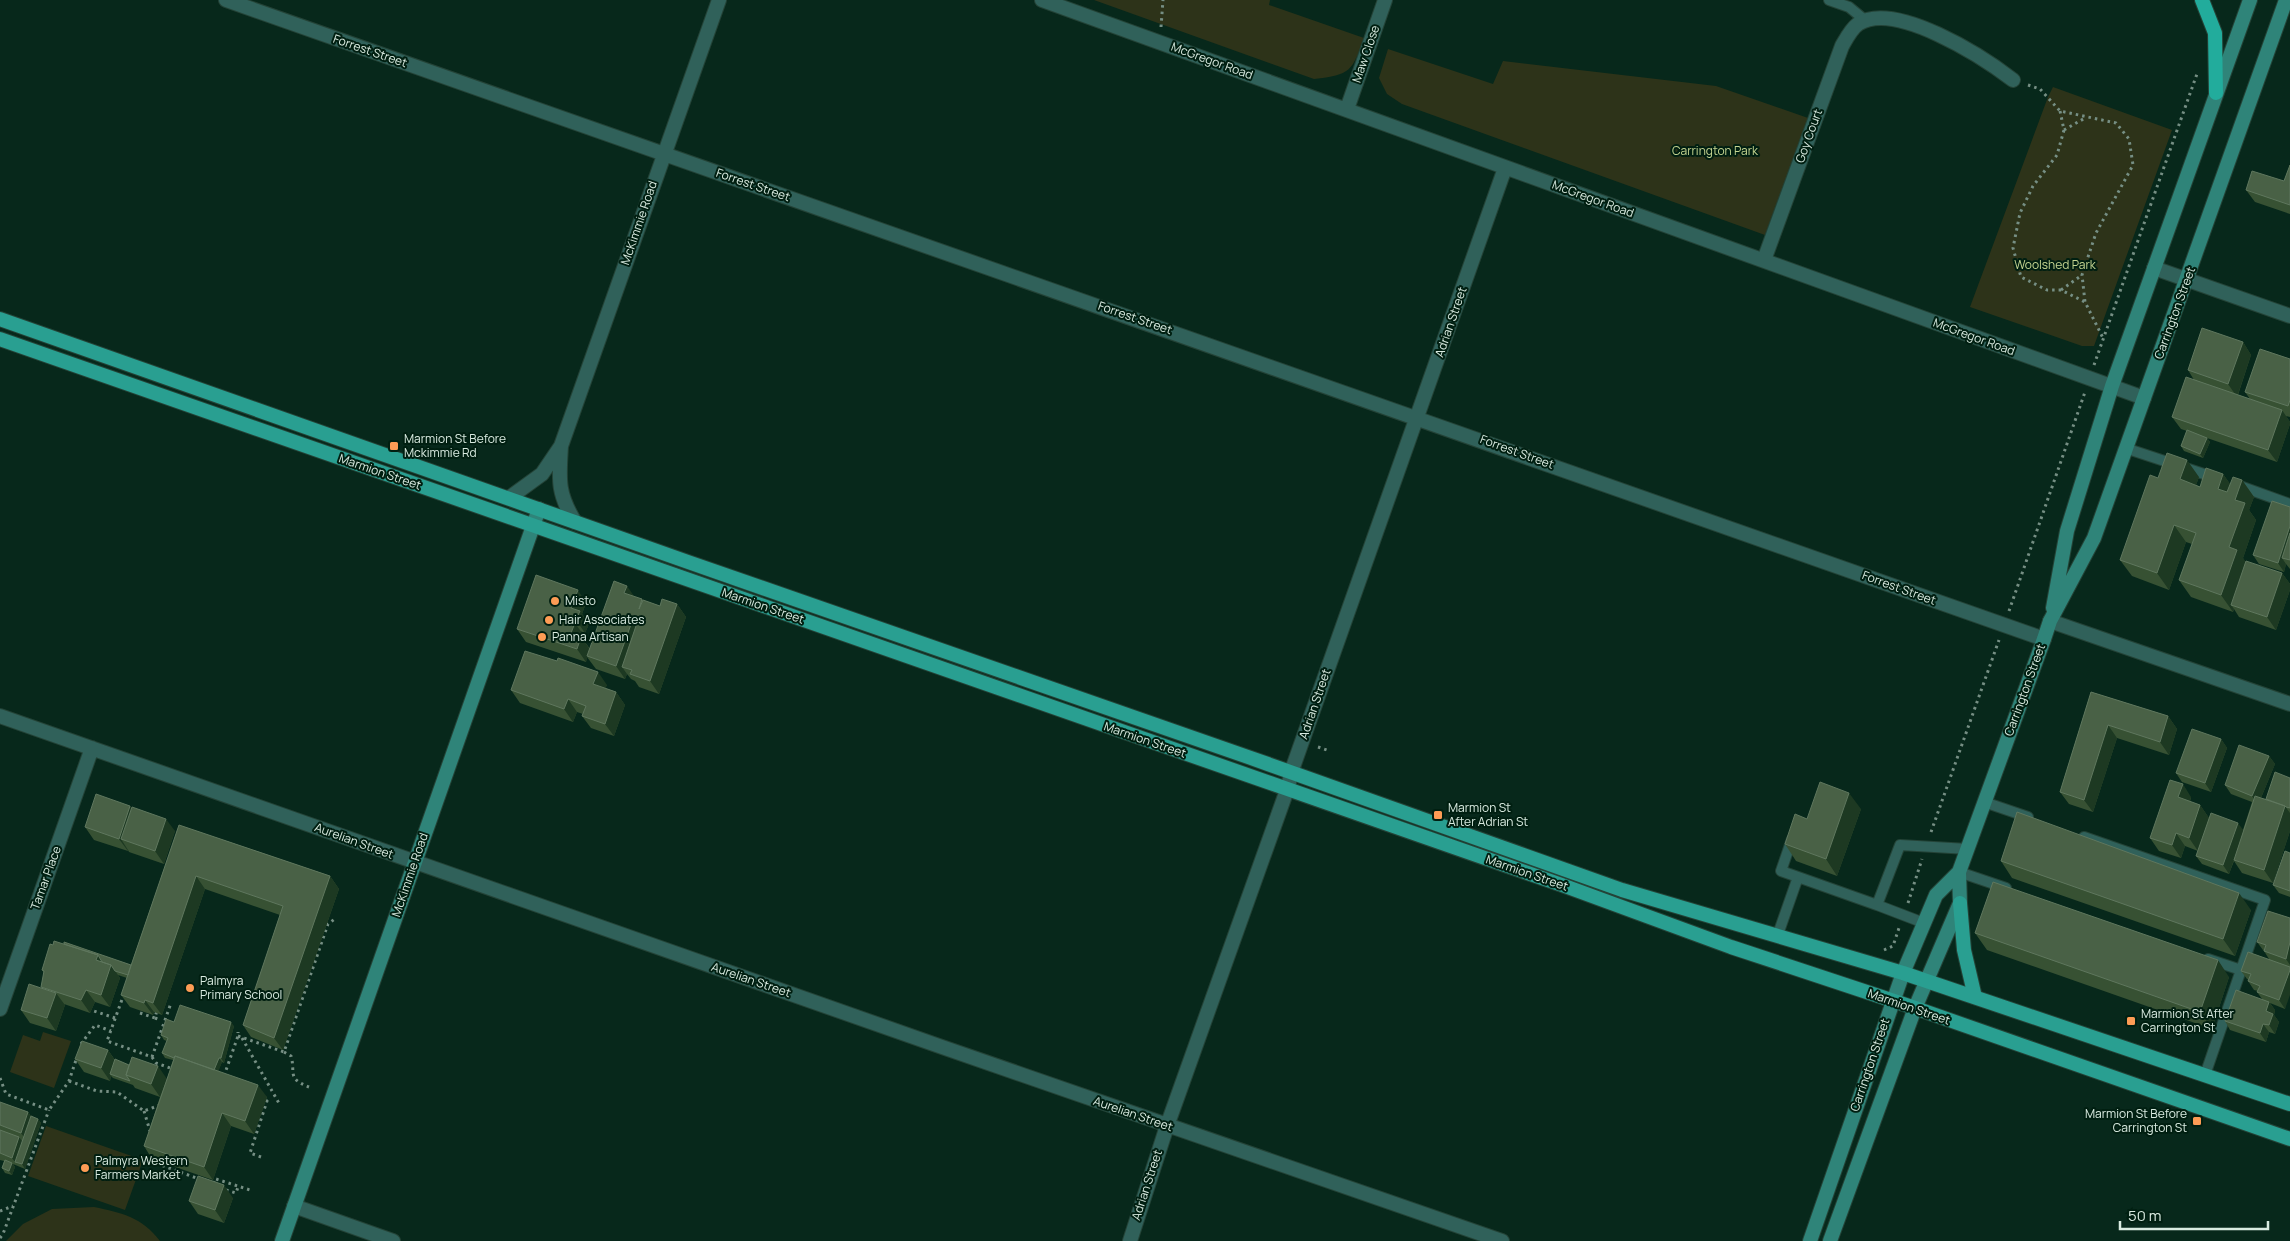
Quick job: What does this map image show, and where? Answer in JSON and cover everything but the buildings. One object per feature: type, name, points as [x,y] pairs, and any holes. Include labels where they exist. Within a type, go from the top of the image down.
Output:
[{"type":"highway","points":[[2202,0],[2215,33],[2216,93]]},
{"type":"main road","name":"Carrington Street","points":[[2050,621],[2067,531],[2112,386],[2250,0]]},
{"type":"main road","name":"Carrington Street","points":[[1830,1241],[1916,1008],[1960,902],[1960,872],[2050,621],[2094,538],[2286,0]]},
{"type":"main road","name":"Marmion Street","points":[[0,319],[1292,772],[1622,890],[1975,997],[2290,1104]]},
{"type":"main road","name":"Marmion Street","points":[[0,339],[1562,885],[1731,947],[1916,1008],[2290,1139]]},
{"type":"main road","name":"McKimmie Road","points":[[282,1241],[539,508]]},
{"type":"main road","name":"Carrington Street","points":[[1810,1241],[1892,1000],[1936,895],[1960,872]]},
{"type":"main road","points":[[1960,902],[1964,950],[1975,997]]},
{"type":"street","name":"Forrest Street","points":[[226,0],[2044,638]]},
{"type":"street","name":"McKimmie Road","points":[[576,522],[566,506],[559,486],[558,471],[561,446],[663,153],[719,0]]},
{"type":"street","name":"McGregor Road","points":[[1042,0],[1764,260],[1953,331],[2144,398]]},
{"type":"street","name":"Maw Close","points":[[1347,109],[1386,0]]},
{"type":"street","points":[[1866,21],[1885,18],[1911,23],[1965,48],[2013,80]]},
{"type":"street","name":"Goy Court","points":[[1764,260],[1842,46],[1858,25],[1866,21]]},
{"type":"street","name":"Adrian Street","points":[[1130,1241],[1167,1126],[1505,168]]},
{"type":"street","points":[[2154,268],[2290,316]]},
{"type":"street","name":"McKimmie Road","points":[[509,498],[542,474],[561,446]]},
{"type":"street","points":[[2050,621],[2290,704]]},
{"type":"street","name":"Aurelian Street","points":[[0,716],[1167,1126],[1502,1241]]},
{"type":"street","name":"Tamar Place","points":[[0,1009],[92,748]]},
{"type":"street","points":[[294,1206],[393,1241]]},
{"type":"lane","points":[[1829,0],[1849,7],[1866,21]]},
{"type":"lane","points":[[2125,448],[2290,504]]},
{"type":"lane","points":[[1984,802],[2034,819]]},
{"type":"lane","points":[[1796,830],[1781,871],[1924,923]]},
{"type":"lane","points":[[2071,832],[2265,900],[2204,1075]]},
{"type":"lane","points":[[1877,906],[1900,845],[1968,849]]},
{"type":"lane","points":[[1960,872],[2018,893]]},
{"type":"lane","points":[[1777,936],[1798,876]]},
{"type":"lane","points":[[2194,954],[2241,970]]},
{"type":"path","points":[[1159,42],[1163,16],[1163,0]]},
{"type":"path","points":[[1881,951],[1894,946],[1926,846],[2199,67]]},
{"type":"path","points":[[2013,80],[2040,88],[2060,111],[2064,130],[2057,155],[2033,186],[2020,213],[2013,248],[2021,276],[2047,290],[2061,290],[2085,302]]},
{"type":"path","points":[[2060,111],[2116,123],[2130,139],[2133,164],[2096,233],[2082,275],[2085,302],[2104,338]]},
{"type":"path","points":[[2064,130],[2086,117]]},
{"type":"path","points":[[2061,290],[2082,275]]},
{"type":"path","points":[[284,1052],[328,924],[336,918]]},
{"type":"path","points":[[125,991],[107,1042],[152,1057],[156,1063],[179,1071]]},
{"type":"path","points":[[152,1057],[171,1003]]},
{"type":"path","points":[[80,1006],[115,1018]]},
{"type":"path","points":[[155,1018],[158,1009]]},
{"type":"path","points":[[140,1013],[160,1020]]},
{"type":"path","points":[[80,1047],[82,1039],[95,1026],[111,1031]]},
{"type":"path","points":[[240,1035],[291,1056],[293,1062],[292,1075],[296,1080],[309,1087]]},
{"type":"path","points":[[224,1078],[240,1035]]},
{"type":"path","points":[[240,1035],[280,1105]]},
{"type":"path","points":[[0,1238],[14,1206],[49,1110],[69,1081],[77,1056]]},
{"type":"path","points":[[170,1078],[173,1069]]},
{"type":"path","points":[[0,1078],[6,1094],[49,1110]]},
{"type":"path","points":[[69,1081],[97,1091],[117,1092],[144,1110],[150,1131]]},
{"type":"path","points":[[160,1104],[164,1096]]},
{"type":"path","points":[[258,1098],[267,1101],[250,1153],[262,1157]]},
{"type":"path","points":[[144,1110],[160,1104],[168,1107]]},
{"type":"path","points":[[153,1152],[150,1161],[236,1193],[238,1187]]},
{"type":"path","points":[[214,1186],[216,1179],[250,1190]]},
{"type":"path","points":[[222,1192],[230,1195]]},
{"type":"path","points":[[0,1211],[14,1206]]},
{"type":"green space","points":[[1094,0],[1270,0],[1269,5],[1364,38],[1353,64],[1348,69],[1336,76],[1314,79]]},
{"type":"green space","name":"Carrington Park","points":[[1388,49],[1493,84],[1503,61],[1716,86],[1808,118],[1765,235],[1402,104],[1387,94],[1379,78]]},
{"type":"green space","name":"Woolshed Park","points":[[2053,87],[2172,130],[2094,346],[2082,346],[1970,307]]},
{"type":"green space","points":[[43,1032],[71,1041],[54,1088],[10,1072],[23,1035],[40,1041]]},
{"type":"green space","points":[[46,1126],[143,1160],[125,1210],[28,1176]]},
{"type":"green space","points":[[94,1207],[114,1211],[139,1221],[160,1241],[6,1241],[23,1224],[52,1209]]},
{"type":"place","name":"Marmion St Before Mckimmie Rd","points":[[394,446]]},
{"type":"place","name":"Misto","points":[[555,601]]},
{"type":"place","name":"Hair Associates","points":[[549,620]]},
{"type":"place","name":"Panna Artisan","points":[[542,637]]},
{"type":"place","name":"Marmion St After Adrian St","points":[[1438,815]]},
{"type":"place","name":"Palmyra Primary School","points":[[190,988]]},
{"type":"place","name":"Marmion St After Carrington St","points":[[2131,1021]]},
{"type":"place","name":"Marmion St Before Carrington St","points":[[2197,1121]]},
{"type":"place","name":"Palmyra Western Farmers Market","points":[[85,1168]]}]
